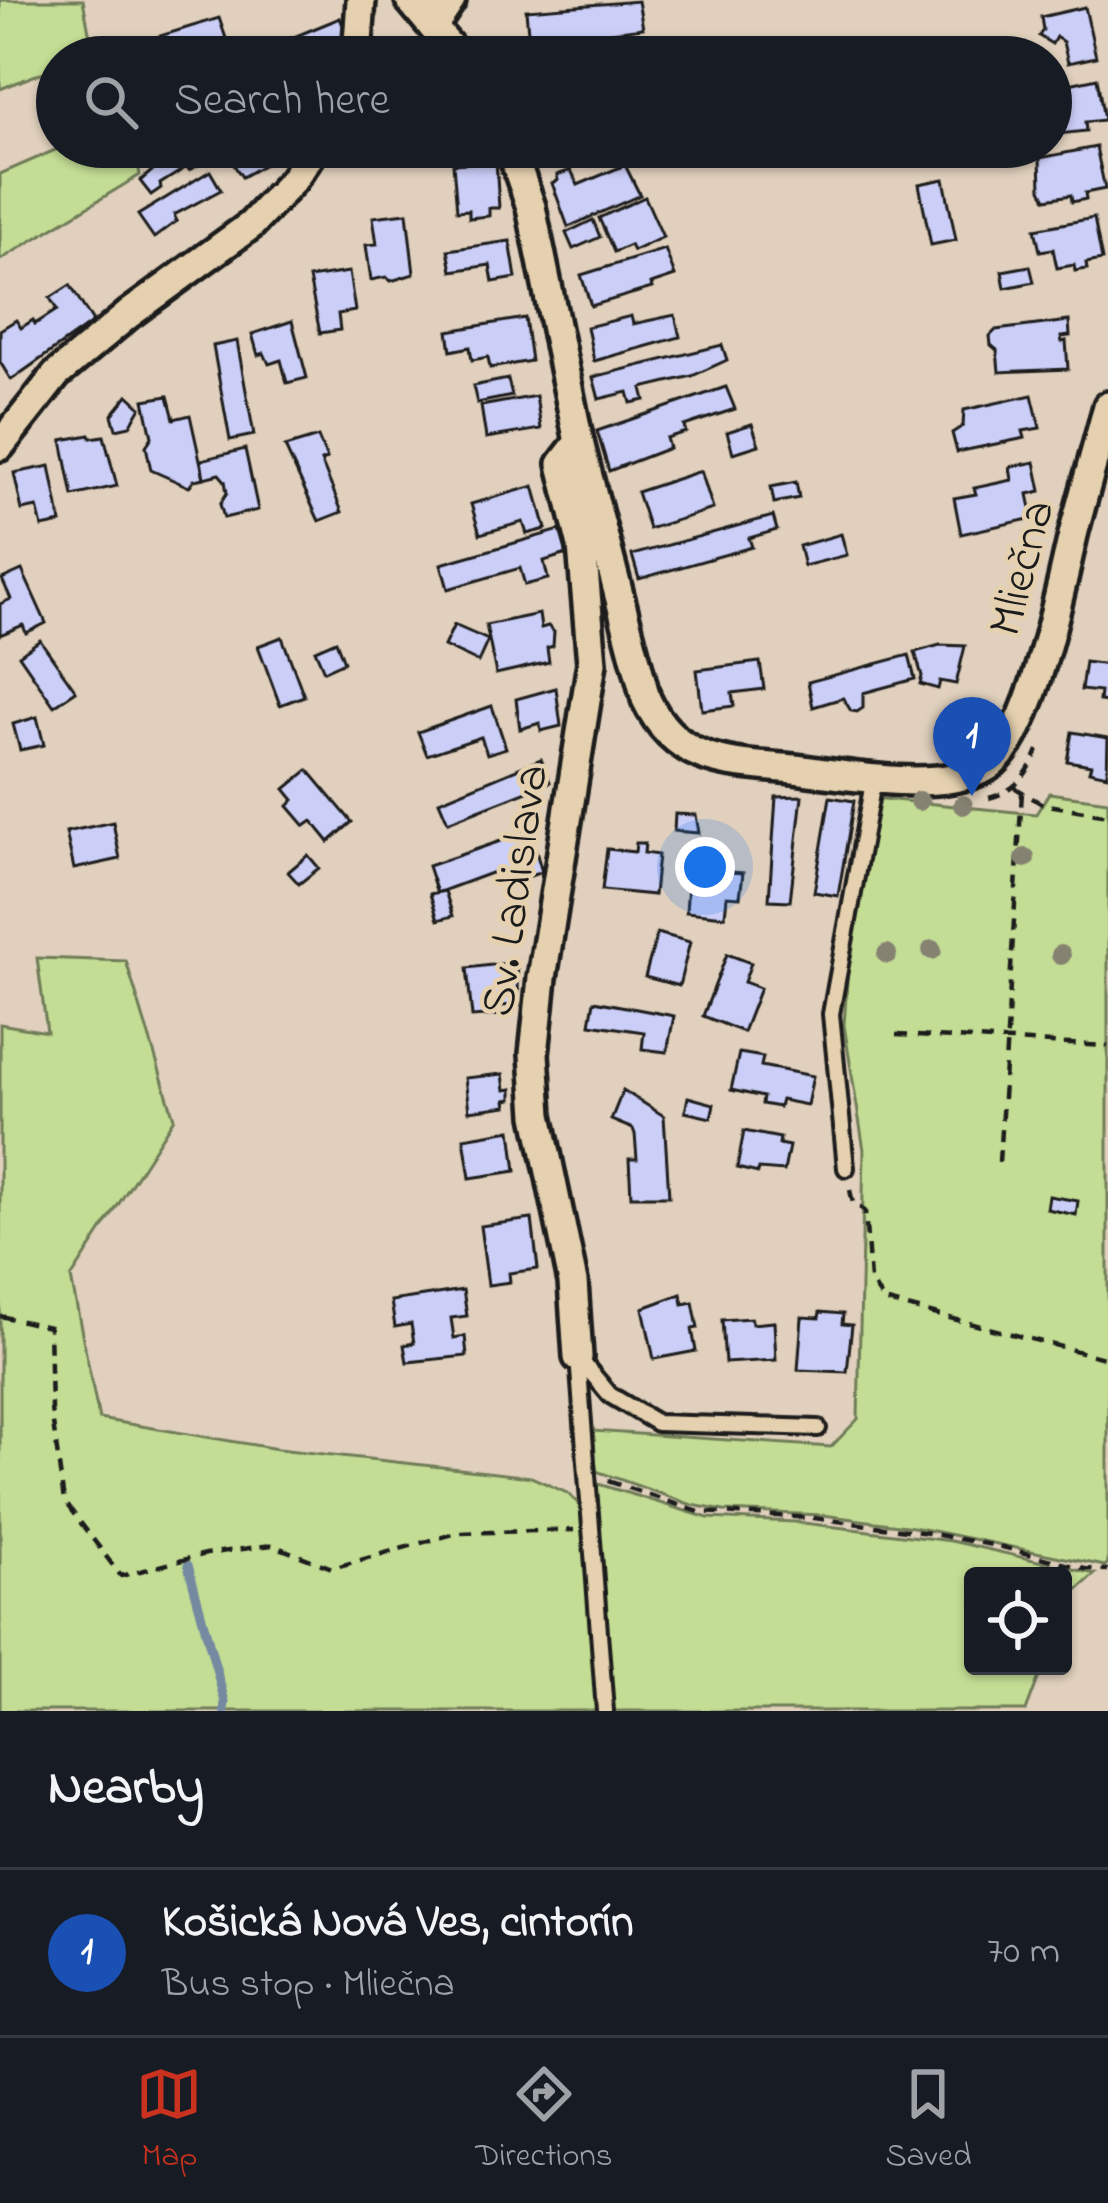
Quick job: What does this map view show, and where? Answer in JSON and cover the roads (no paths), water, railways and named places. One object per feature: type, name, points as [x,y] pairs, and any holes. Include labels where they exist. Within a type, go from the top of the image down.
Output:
[{"type":"street","points":[[358,36],[361,0]]},
{"type":"street","points":[[410,0],[441,36]]},
{"type":"street","points":[[434,27],[451,0]]},
{"type":"street","points":[[0,446],[56,375],[129,314],[251,225],[301,168]]},
{"type":"street","name":"Sv. Ladislava","points":[[517,168],[531,207],[579,442],[646,699],[668,734],[696,754],[874,777]]},
{"type":"street","name":"Mliečna","points":[[874,777],[962,776],[992,765],[1009,746],[1041,662],[1108,406]]},
{"type":"street","name":"Sv. Ladislava","points":[[578,1357],[573,1282],[538,1114],[534,1054],[592,663],[582,546],[562,464],[579,442]]},
{"type":"lane","points":[[846,1168],[831,1014],[874,777]]},
{"type":"lane","points":[[578,1357],[610,1396],[657,1423],[818,1428]]},
{"type":"lane","points":[[578,1357],[605,1711]]},
{"type":"waterway","points":[[188,1565],[224,1711]]},
{"type":"place","name":"Košická Nová Ves, cintorín","points":[[972,796]]}]
